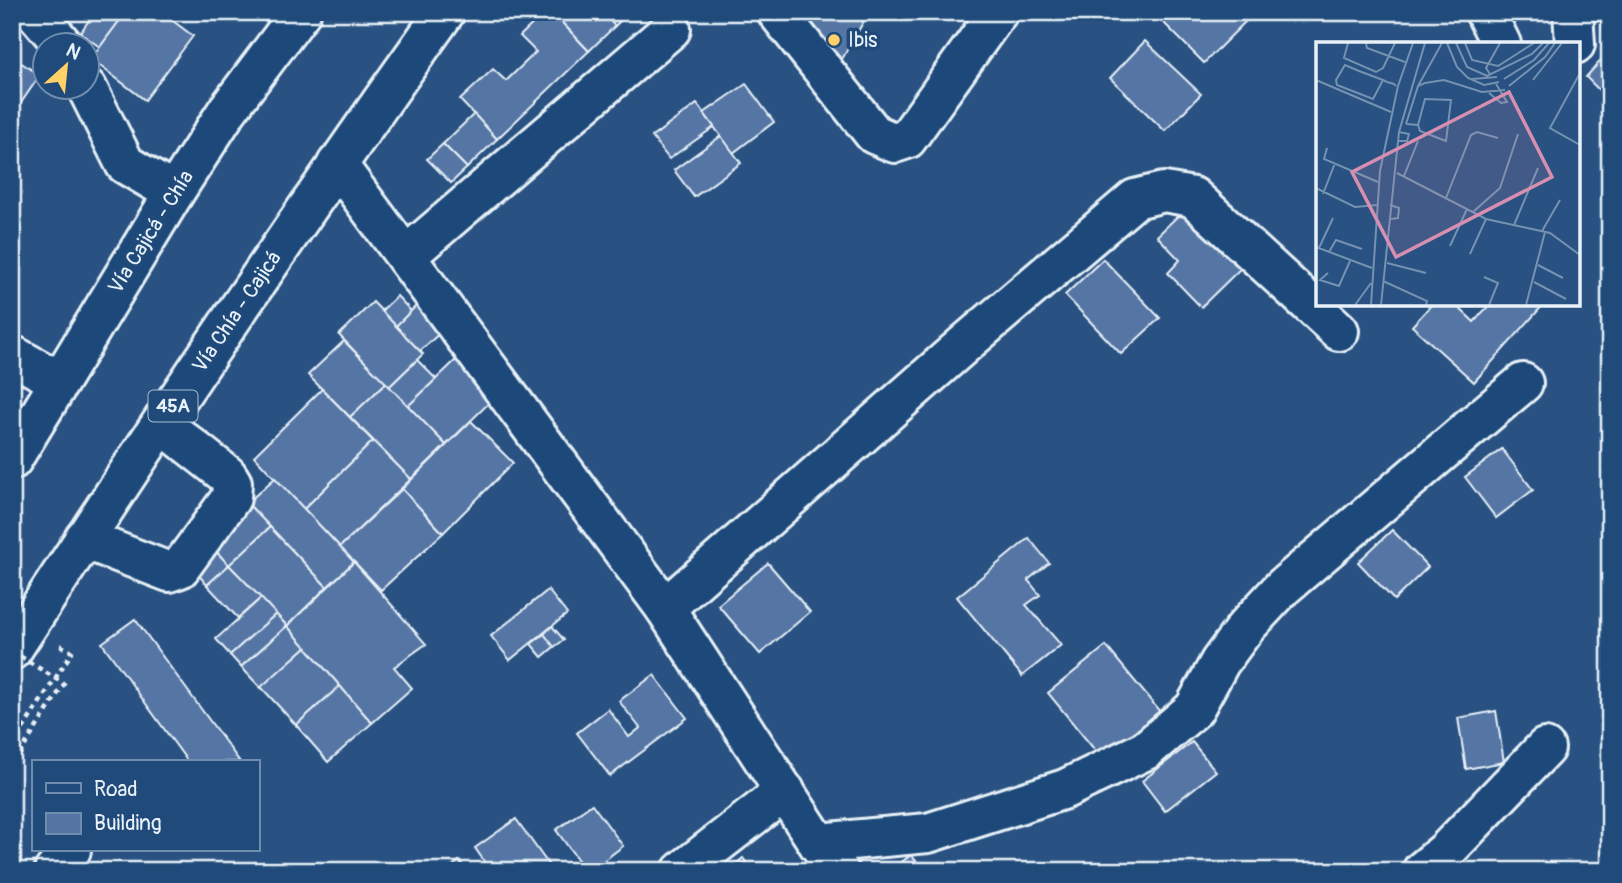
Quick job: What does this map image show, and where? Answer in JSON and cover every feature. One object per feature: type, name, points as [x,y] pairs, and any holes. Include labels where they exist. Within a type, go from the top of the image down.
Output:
[{"type":"main road","points":[[35,12],[52,32]]},
{"type":"main road","name":"Vía Cajicá - Chía","points":[[12,460],[174,193],[227,111],[301,12]]},
{"type":"main road","name":"Vía Chía - Cajicá","points":[[12,650],[337,164],[445,12]]},
{"type":"main road","points":[[777,12],[874,134],[895,143],[907,139],[998,12]]},
{"type":"main road","points":[[1485,12],[1500,42]]},
{"type":"main road","points":[[1573,12],[1576,42]]},
{"type":"main road","points":[[406,256],[671,29]]},
{"type":"main road","points":[[94,102],[125,164],[174,193]]},
{"type":"main road","points":[[337,164],[665,608],[829,857],[929,833],[1065,789],[1146,750],[1194,709],[1220,662],[1245,628],[1283,587],[1523,383]]},
{"type":"main road","points":[[665,608],[956,351],[1135,200],[1164,192],[1192,197],[1339,331]]},
{"type":"main road","points":[[12,355],[59,381]]},
{"type":"main road","points":[[84,539],[169,572],[180,568],[231,498],[232,483],[227,475],[162,424]]},
{"type":"main road","points":[[1422,871],[1446,851],[1545,748]]},
{"type":"main road","points":[[682,871],[785,791]]},
{"type":"main road","points":[[54,871],[69,852]]},
{"type":"path","points":[[12,650],[64,684],[12,766]]},
{"type":"path","points":[[12,747],[47,692]]},
{"type":"building","points":[[95,12],[126,12],[102,44],[102,32],[81,32]]},
{"type":"building","points":[[126,12],[161,12],[193,36],[145,100],[102,67],[102,44]]},
{"type":"building","points":[[545,12],[552,12],[589,51],[497,139],[460,100],[493,69],[506,81],[536,52],[520,36]]},
{"type":"building","points":[[558,12],[602,12],[615,26],[589,51],[555,15]]},
{"type":"building","points":[[602,12],[629,12],[615,26]]},
{"type":"building","name":"Ibis","points":[[791,12],[869,12],[837,68]]},
{"type":"building","points":[[1171,12],[1255,12],[1204,63],[1162,21]]},
{"type":"building","points":[[1601,12],[1610,12],[1610,101],[1586,77],[1606,55]]},
{"type":"building","points":[[1145,41],[1201,94],[1165,131],[1110,78]]},
{"type":"building","points":[[12,57],[32,70],[32,87],[12,116]]},
{"type":"building","points":[[746,84],[774,122],[733,153],[704,113]]},
{"type":"building","points":[[697,104],[714,127],[669,159],[652,137]]},
{"type":"building","points":[[474,114],[497,139],[467,168],[443,144]]},
{"type":"building","points":[[721,136],[741,163],[694,197],[674,170]]},
{"type":"building","points":[[443,144],[467,168],[451,183],[427,159]]},
{"type":"building","points":[[1188,206],[1245,264],[1201,307],[1168,273],[1180,260],[1157,236]]},
{"type":"building","points":[[1103,259],[1160,318],[1121,354],[1065,295]]},
{"type":"building","points":[[397,296],[411,311],[396,326],[381,311]]},
{"type":"building","points":[[373,302],[423,354],[389,387],[339,335]]},
{"type":"building","points":[[417,305],[442,331],[420,351],[396,326]]},
{"type":"building","points":[[1430,306],[1457,306],[1474,322],[1488,306],[1542,306],[1474,382],[1412,326]]},
{"type":"building","points":[[344,341],[386,383],[350,417],[308,375]]},
{"type":"building","points":[[458,358],[496,396],[446,445],[408,406]]},
{"type":"building","points":[[417,360],[436,379],[408,406],[389,387]]},
{"type":"building","points":[[386,383],[446,445],[411,479],[350,417]]},
{"type":"building","points":[[322,389],[373,441],[304,509],[254,456]]},
{"type":"building","points":[[471,421],[513,463],[443,533],[402,489]]},
{"type":"building","points":[[373,441],[411,479],[340,547],[304,509]]},
{"type":"building","points":[[1502,449],[1533,490],[1496,518],[1465,477]]},
{"type":"building","points":[[275,478],[354,562],[327,587],[247,503]]},
{"type":"building","points":[[402,489],[443,533],[381,590],[340,547]]},
{"type":"building","points":[[247,503],[270,527],[229,565],[207,542]]},
{"type":"building","points":[[270,527],[327,587],[287,626],[229,565]]},
{"type":"building","points":[[1392,530],[1428,567],[1394,600],[1358,562]]},
{"type":"building","points":[[1029,538],[1049,563],[1028,580],[1040,595],[1026,605],[1061,645],[1022,676],[957,597]]},
{"type":"building","points":[[207,542],[229,565],[207,585],[187,561]]},
{"type":"building","points":[[354,562],[426,644],[394,667],[412,688],[372,723],[287,626]]},
{"type":"building","points":[[768,563],[810,612],[760,654],[718,605]]},
{"type":"building","points":[[229,565],[261,598],[238,618],[207,585]]},
{"type":"building","points":[[548,590],[567,614],[510,660],[491,636]]},
{"type":"building","points":[[261,598],[276,614],[230,655],[216,639]]},
{"type":"building","points":[[276,614],[287,626],[241,667],[230,655]]},
{"type":"building","points":[[135,619],[239,760],[187,760],[102,643]]},
{"type":"building","points":[[287,626],[306,647],[261,688],[241,667]]},
{"type":"building","points":[[552,626],[564,640],[554,647],[544,634]]},
{"type":"building","points":[[544,634],[554,647],[542,657],[531,644]]},
{"type":"building","points":[[1106,646],[1161,713],[1103,760],[1048,693]]},
{"type":"building","points":[[306,647],[340,686],[296,725],[261,687]]},
{"type":"building","points":[[654,675],[687,718],[610,776],[577,733],[608,709],[629,737],[640,728],[619,701]]},
{"type":"building","points":[[340,686],[372,723],[328,762],[296,725]]},
{"type":"building","points":[[1496,711],[1504,762],[1466,769],[1458,718]]},
{"type":"building","points":[[1192,742],[1216,771],[1165,811],[1142,781]]},
{"type":"building","points":[[592,804],[623,846],[590,871],[586,871],[556,830]]},
{"type":"building","points":[[516,819],[553,871],[491,871],[475,848]]},
{"type":"building","points":[[911,855],[924,871],[890,871]]},
{"type":"building","points":[[743,858],[753,871],[728,871]]},
{"type":"building","points":[[459,861],[468,871],[447,871]]},
{"type":"place","name":"Ibis","points":[[834,40]]}]
